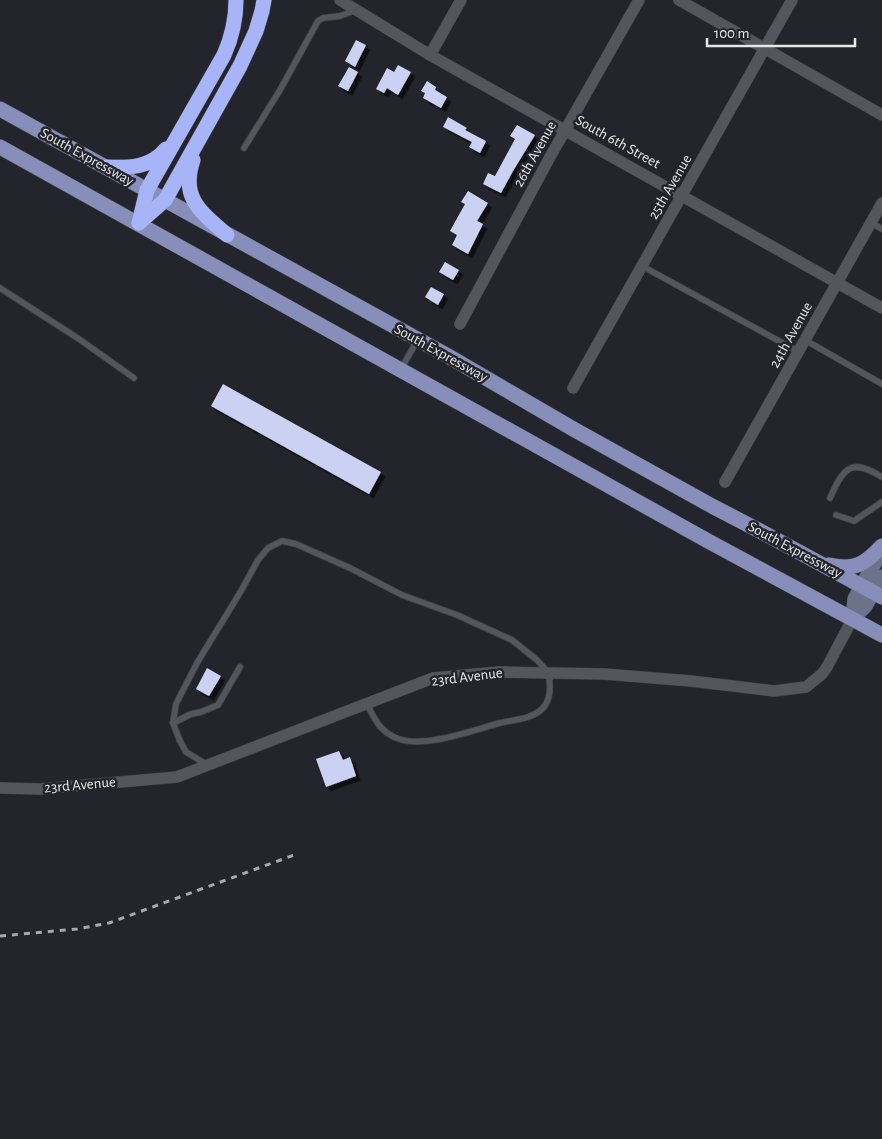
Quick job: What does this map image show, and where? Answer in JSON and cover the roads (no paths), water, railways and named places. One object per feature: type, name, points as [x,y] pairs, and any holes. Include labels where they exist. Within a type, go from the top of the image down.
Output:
[{"type":"highway","points":[[139,223],[147,190],[224,55],[232,36],[236,15],[236,0]]},
{"type":"highway","points":[[139,223],[165,200],[240,66],[256,31],[264,0]]},
{"type":"highway","points":[[106,168],[134,168],[150,162],[163,153],[187,122]]},
{"type":"highway","points":[[207,124],[188,176],[189,188],[192,198],[201,212],[228,235]]},
{"type":"main road","name":"South Expressway","points":[[0,109],[418,340],[712,506],[872,592]]},
{"type":"main road","points":[[0,146],[708,541],[882,635]]},
{"type":"main road","points":[[815,561],[836,566],[858,566],[882,548]]},
{"type":"main road","name":"23rd Avenue","points":[[872,592],[882,548]]},
{"type":"main road","name":"23rd Avenue","points":[[853,618],[865,606],[882,577]]},
{"type":"street","name":"South 6th Street","points":[[340,0],[430,55],[882,308]]},
{"type":"street","points":[[430,55],[461,0]]},
{"type":"street","name":"26th Avenue","points":[[460,324],[639,0]]},
{"type":"street","points":[[679,0],[882,115]]},
{"type":"street","name":"25th Avenue","points":[[573,388],[792,0]]},
{"type":"street","name":"24th Avenue","points":[[725,482],[882,203]]},
{"type":"street","name":"23rd Avenue","points":[[0,788],[41,789],[177,777],[433,678],[499,672],[549,673],[614,675],[692,681],[774,691],[806,687],[822,674],[853,618]]},
{"type":"lane","points":[[244,148],[280,90],[318,21],[356,10]]},
{"type":"lane","points":[[870,223],[882,229]]},
{"type":"lane","points":[[642,266],[799,352]]},
{"type":"lane","points":[[0,288],[79,339],[134,378]]},
{"type":"lane","points":[[401,369],[418,340]]},
{"type":"lane","points":[[805,340],[882,384]]},
{"type":"lane","points":[[830,498],[843,474],[850,467],[866,468],[882,477]]},
{"type":"lane","points":[[836,515],[854,521],[882,502]]},
{"type":"lane","points":[[207,765],[186,752],[180,741],[173,723],[176,704],[186,683],[258,560],[268,548],[282,542],[296,544],[350,568],[402,595],[457,615],[512,640],[537,660],[549,673],[550,694],[542,710],[526,717],[453,736],[405,741],[396,738],[377,725],[367,704]]},
{"type":"lane","points":[[173,723],[191,714],[218,705],[240,667]]},
{"type":"railway","points":[[0,936],[77,929],[109,923],[294,855]]}]
